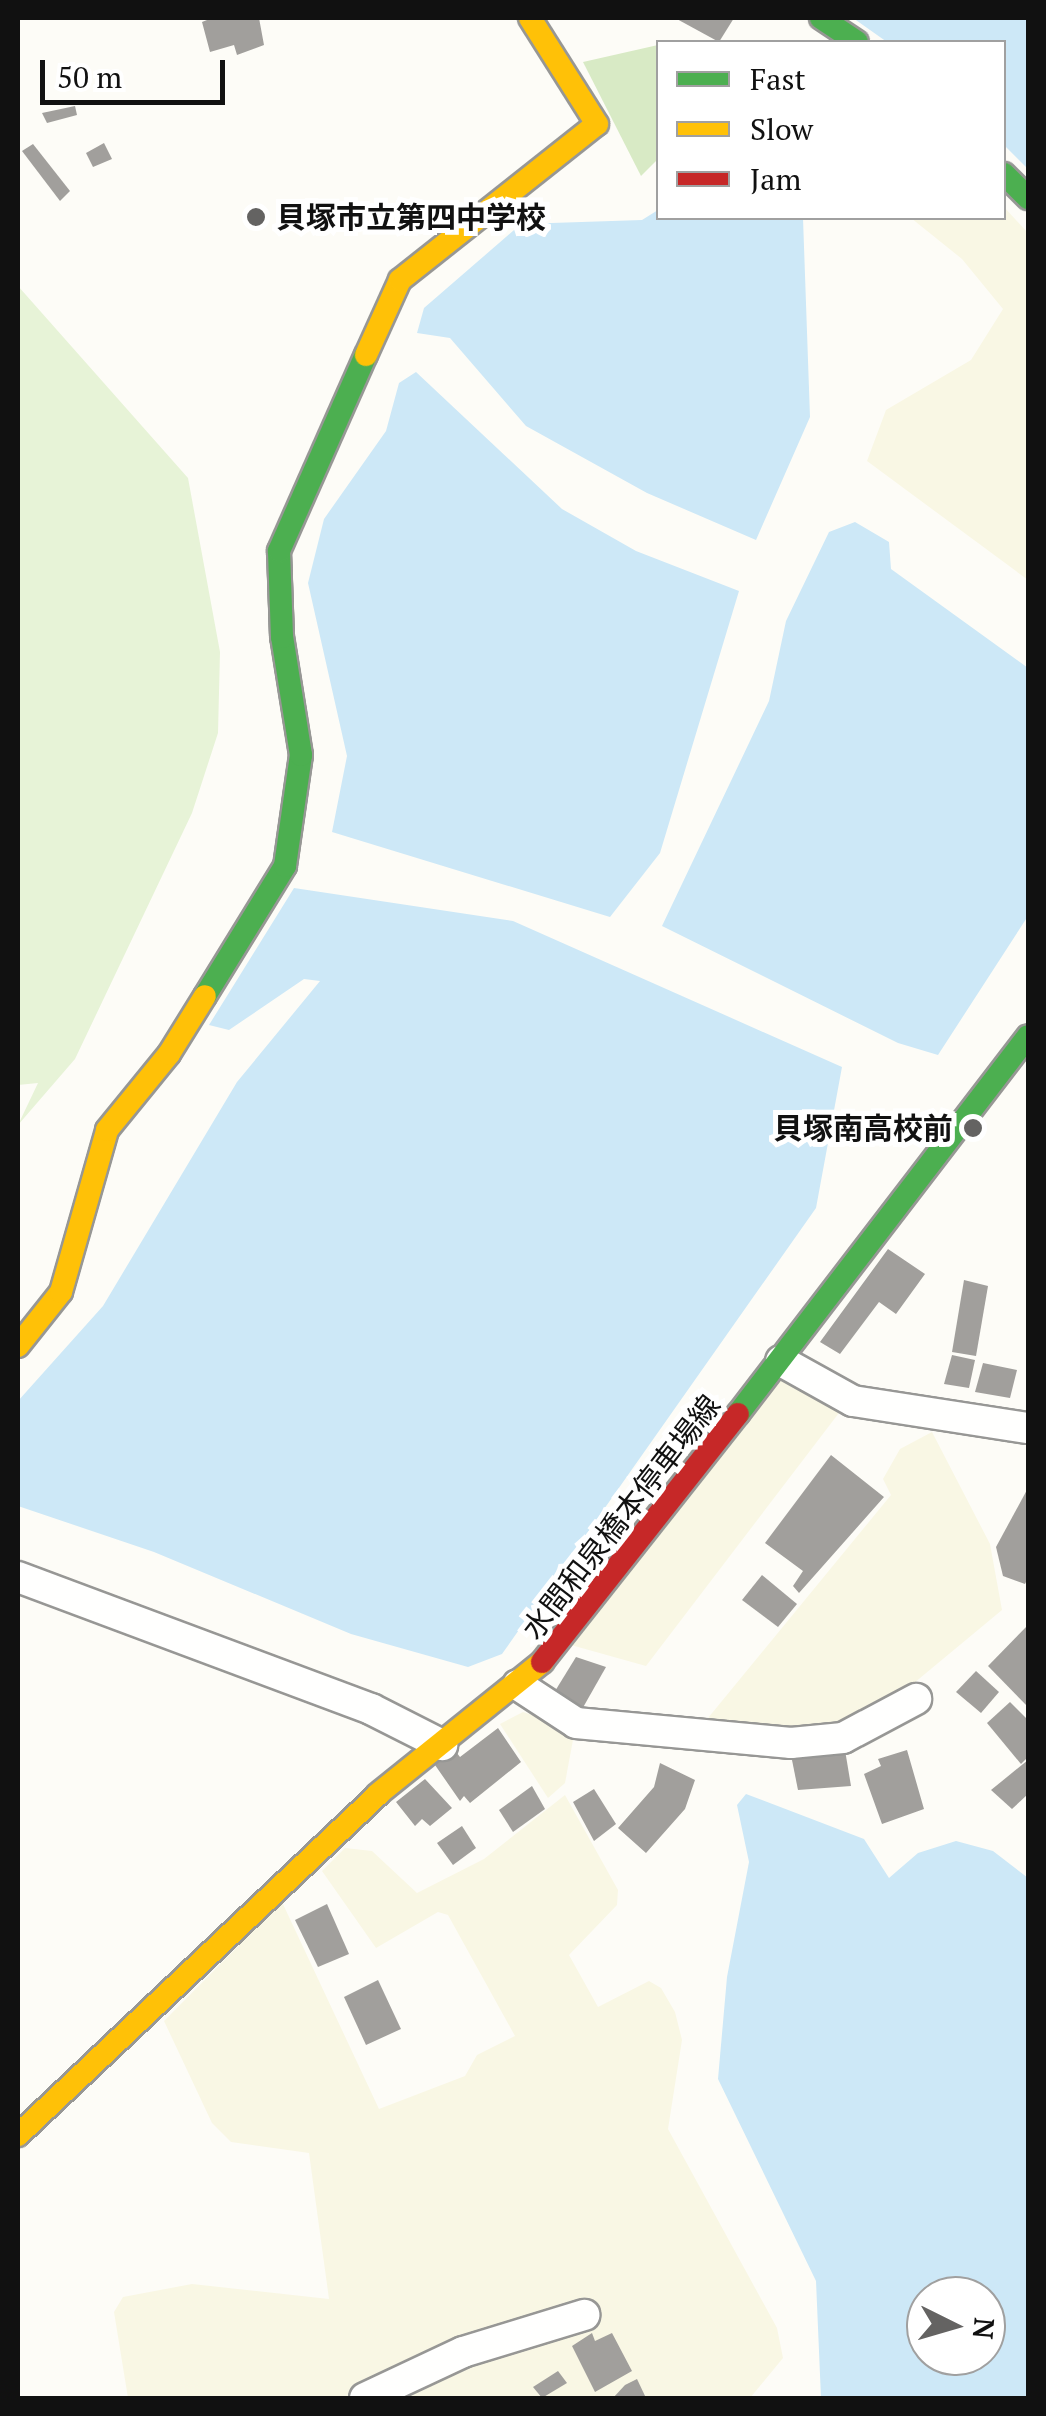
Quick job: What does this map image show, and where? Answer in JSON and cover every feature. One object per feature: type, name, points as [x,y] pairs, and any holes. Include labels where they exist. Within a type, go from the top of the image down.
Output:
[{"type":"street","points":[[18,1346],[61,1292],[107,1130],[169,1054],[285,866],[301,755],[282,637],[279,552],[400,280],[597,124],[530,18]]},
{"type":"street","points":[[822,18],[854,40]]},
{"type":"street","name":"水間和泉橋本停車場線","points":[[18,2134],[363,1807],[518,1685],[580,1623],[1028,1036]]},
{"type":"street","points":[[781,1361],[854,1401],[1028,1428]]},
{"type":"street","points":[[18,1577],[371,1709],[442,1745]]},
{"type":"street","points":[[518,1685],[576,1723],[791,1743],[842,1738],[916,1698]]},
{"type":"street","points":[[365,2398],[464,2352],[584,2315]]},
{"type":"shaded area","points":[[1006,209],[1028,233],[1028,580],[867,461],[886,410],[971,360],[1003,309],[962,259],[913,220],[1006,220]]},
{"type":"shaded area","points":[[784,1375],[845,1405],[646,1666],[571,1645]]},
{"type":"shaded area","points":[[932,1432],[990,1544],[1002,1610],[902,1693],[840,1728],[713,1728],[708,1718],[891,1495],[883,1479],[900,1449]]},
{"type":"shaded area","points":[[523,1712],[575,1729],[565,1783],[548,1798],[500,1724]]},
{"type":"shaded area","points":[[565,1795],[618,1890],[617,1905],[569,1955],[598,2007],[649,1981],[661,1988],[675,2012],[682,2040],[668,2129],[777,2328],[783,2358],[750,2398],[128,2398],[114,2312],[123,2297],[192,2284],[329,2299],[309,2153],[231,2142],[212,2123],[164,2021],[282,1902],[379,2109],[465,2076],[477,2055],[515,2036],[448,1915],[438,1912],[376,1948],[322,1871],[345,1848],[372,1851],[417,1893],[484,1859]]},
{"type":"green space","points":[[656,45],[656,161],[641,176],[583,62]]},
{"type":"green space","points":[[18,286],[188,478],[220,652],[218,733],[192,813],[75,1059],[18,1125],[38,1083],[18,1085]]},
{"type":"water","points":[[853,18],[1028,18],[1028,169],[1006,147],[1006,40],[884,40]]},
{"type":"water","points":[[656,211],[656,220],[803,220],[810,417],[756,540],[647,493],[526,426],[450,338],[417,333],[424,308],[521,224],[642,220]]},
{"type":"water","points":[[416,372],[562,509],[636,551],[739,591],[660,853],[610,917],[332,832],[347,756],[308,583],[324,519],[386,431],[399,383]]},
{"type":"water","points":[[855,522],[889,542],[891,569],[1028,668],[1028,916],[938,1055],[898,1043],[662,926],[769,701],[786,621],[829,532]]},
{"type":"water","points":[[294,888],[513,921],[842,1067],[816,1208],[502,1654],[468,1667],[351,1634],[154,1552],[18,1506],[18,1401],[103,1306],[237,1082],[320,981],[304,979],[229,1030],[209,1025]]},
{"type":"water","points":[[746,1794],[864,1839],[889,1878],[918,1853],[956,1841],[993,1851],[1028,1878],[1028,2398],[821,2398],[816,2281],[718,2079],[727,1977],[749,1862],[737,1805]]},
{"type":"building","points":[[212,18],[259,18],[264,45],[237,55],[234,45],[210,52],[202,22]]},
{"type":"building","points":[[675,18],[734,18],[720,40]]},
{"type":"building","points":[[75,106],[77,115],[47,123],[42,113]]},
{"type":"building","points":[[104,143],[112,159],[93,167],[86,153]]},
{"type":"building","points":[[33,144],[70,191],[60,201],[22,151]]},
{"type":"building","points":[[888,1249],[925,1274],[896,1314],[879,1302],[840,1354],[820,1342]]},
{"type":"building","points":[[964,1280],[988,1286],[976,1356],[952,1352]]},
{"type":"building","points":[[952,1355],[975,1360],[969,1388],[944,1384]]},
{"type":"building","points":[[983,1363],[1017,1370],[1010,1398],[975,1392]]},
{"type":"building","points":[[831,1455],[884,1497],[799,1593],[793,1586],[803,1571],[765,1543]]},
{"type":"building","points":[[1028,1488],[1025,1584],[1003,1576],[996,1547]]},
{"type":"building","points":[[762,1575],[797,1604],[778,1627],[742,1600]]},
{"type":"building","points":[[1028,1625],[1028,1707],[988,1666]]},
{"type":"building","points":[[576,1657],[606,1667],[581,1711],[552,1696]]},
{"type":"building","points":[[976,1671],[999,1692],[981,1713],[956,1692]]},
{"type":"building","points":[[1010,1702],[1028,1720],[1028,1757],[1021,1764],[987,1723]]},
{"type":"building","points":[[498,1728],[521,1762],[470,1803],[464,1796],[460,1801],[435,1765],[453,1748],[460,1757]]},
{"type":"building","points":[[845,1750],[851,1786],[798,1790],[791,1755]]},
{"type":"building","points":[[907,1750],[924,1809],[882,1824],[864,1774],[881,1766],[878,1759]]},
{"type":"building","points":[[1028,1760],[1028,1794],[1012,1809],[991,1790]]},
{"type":"building","points":[[660,1763],[695,1780],[685,1809],[646,1853],[618,1828],[654,1787]]},
{"type":"building","points":[[425,1779],[452,1808],[430,1826],[422,1819],[415,1826],[396,1802]]},
{"type":"building","points":[[532,1786],[545,1809],[513,1832],[499,1810]]},
{"type":"building","points":[[594,1789],[616,1824],[594,1841],[573,1802]]},
{"type":"building","points":[[462,1826],[476,1848],[453,1865],[437,1843]]},
{"type":"building","points":[[327,1904],[349,1954],[318,1967],[295,1920]]},
{"type":"building","points":[[378,1980],[401,2029],[366,2045],[344,1997]]},
{"type":"building","points":[[592,2333],[595,2341],[612,2333],[632,2371],[595,2392],[572,2346]]},
{"type":"building","points":[[558,2371],[567,2383],[542,2398],[533,2387]]},
{"type":"building","points":[[637,2379],[646,2398],[613,2398],[625,2385]]},
{"type":"traffic: fast","points":[[821,18],[854,40]]},
{"type":"traffic: fast","points":[[1006,176],[1028,198]]},
{"type":"traffic: fast","points":[[205,996],[285,866],[301,755],[282,637],[279,551],[366,355]]},
{"type":"traffic: fast","points":[[738,1414],[1028,1036]]},
{"type":"traffic: slow","points":[[366,355],[400,280],[597,124],[530,18]]},
{"type":"traffic: slow","points":[[18,1346],[61,1292],[107,1130],[169,1054],[205,996]]},
{"type":"traffic: slow","points":[[18,2135],[378,1794],[542,1662]]},
{"type":"traffic: jam","points":[[542,1662],[738,1414]]},
{"type":"place","name":"貝塚市立第四中学校","points":[[256,217]]},
{"type":"place","name":"貝塚南高校前","points":[[973,1128]]}]
